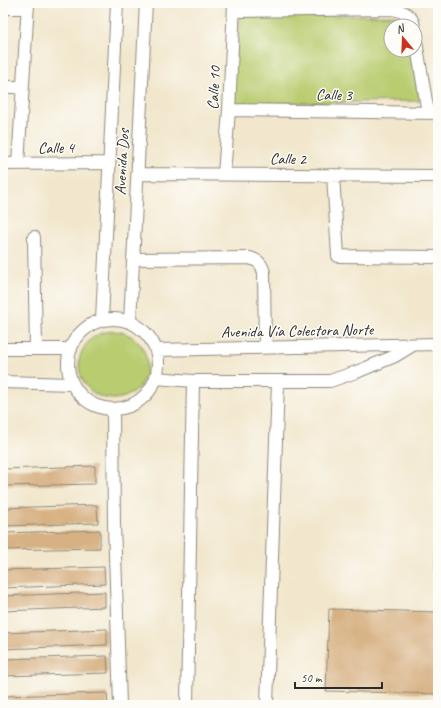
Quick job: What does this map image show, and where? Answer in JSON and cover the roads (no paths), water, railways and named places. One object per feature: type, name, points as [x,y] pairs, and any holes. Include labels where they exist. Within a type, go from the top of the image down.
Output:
[{"type":"street","name":"Avenida Dos","points":[[102,320],[117,3]]},
{"type":"street","name":"Avenida Dos","points":[[130,322],[146,3]]},
{"type":"street","points":[[3,8],[28,5],[18,164]]},
{"type":"street","points":[[234,7],[392,9],[404,11],[410,18]]},
{"type":"street","name":"Calle 10","points":[[224,174],[234,7]]},
{"type":"street","points":[[420,58],[433,113]]},
{"type":"street","points":[[3,87],[22,87]]},
{"type":"street","name":"Calle 3","points":[[229,110],[433,113]]},
{"type":"street","name":"Calle 4","points":[[3,164],[109,163]]},
{"type":"street","name":"Calle 2","points":[[138,174],[438,176]]},
{"type":"street","points":[[333,176],[338,256],[438,257]]},
{"type":"street","points":[[34,237],[36,349]]},
{"type":"street","points":[[134,259],[250,258],[258,261],[262,266],[264,273],[265,348]]},
{"type":"street","points":[[116,319],[130,322],[149,336],[156,350],[158,364],[156,378],[143,398],[128,406],[112,409],[96,406],[77,391],[72,384],[68,366],[68,357],[74,341],[86,328],[102,320],[116,319]]},
{"type":"street","points":[[156,378],[194,381],[330,381],[396,356],[414,344]]},
{"type":"street","name":"Avenida Vía Colectora Norte","points":[[156,350],[438,344]]},
{"type":"street","points":[[3,349],[71,349]]},
{"type":"street","points":[[187,704],[194,381]]},
{"type":"street","points":[[3,382],[72,384]]},
{"type":"street","points":[[267,705],[278,382]]},
{"type":"street","points":[[112,409],[120,705]]}]
